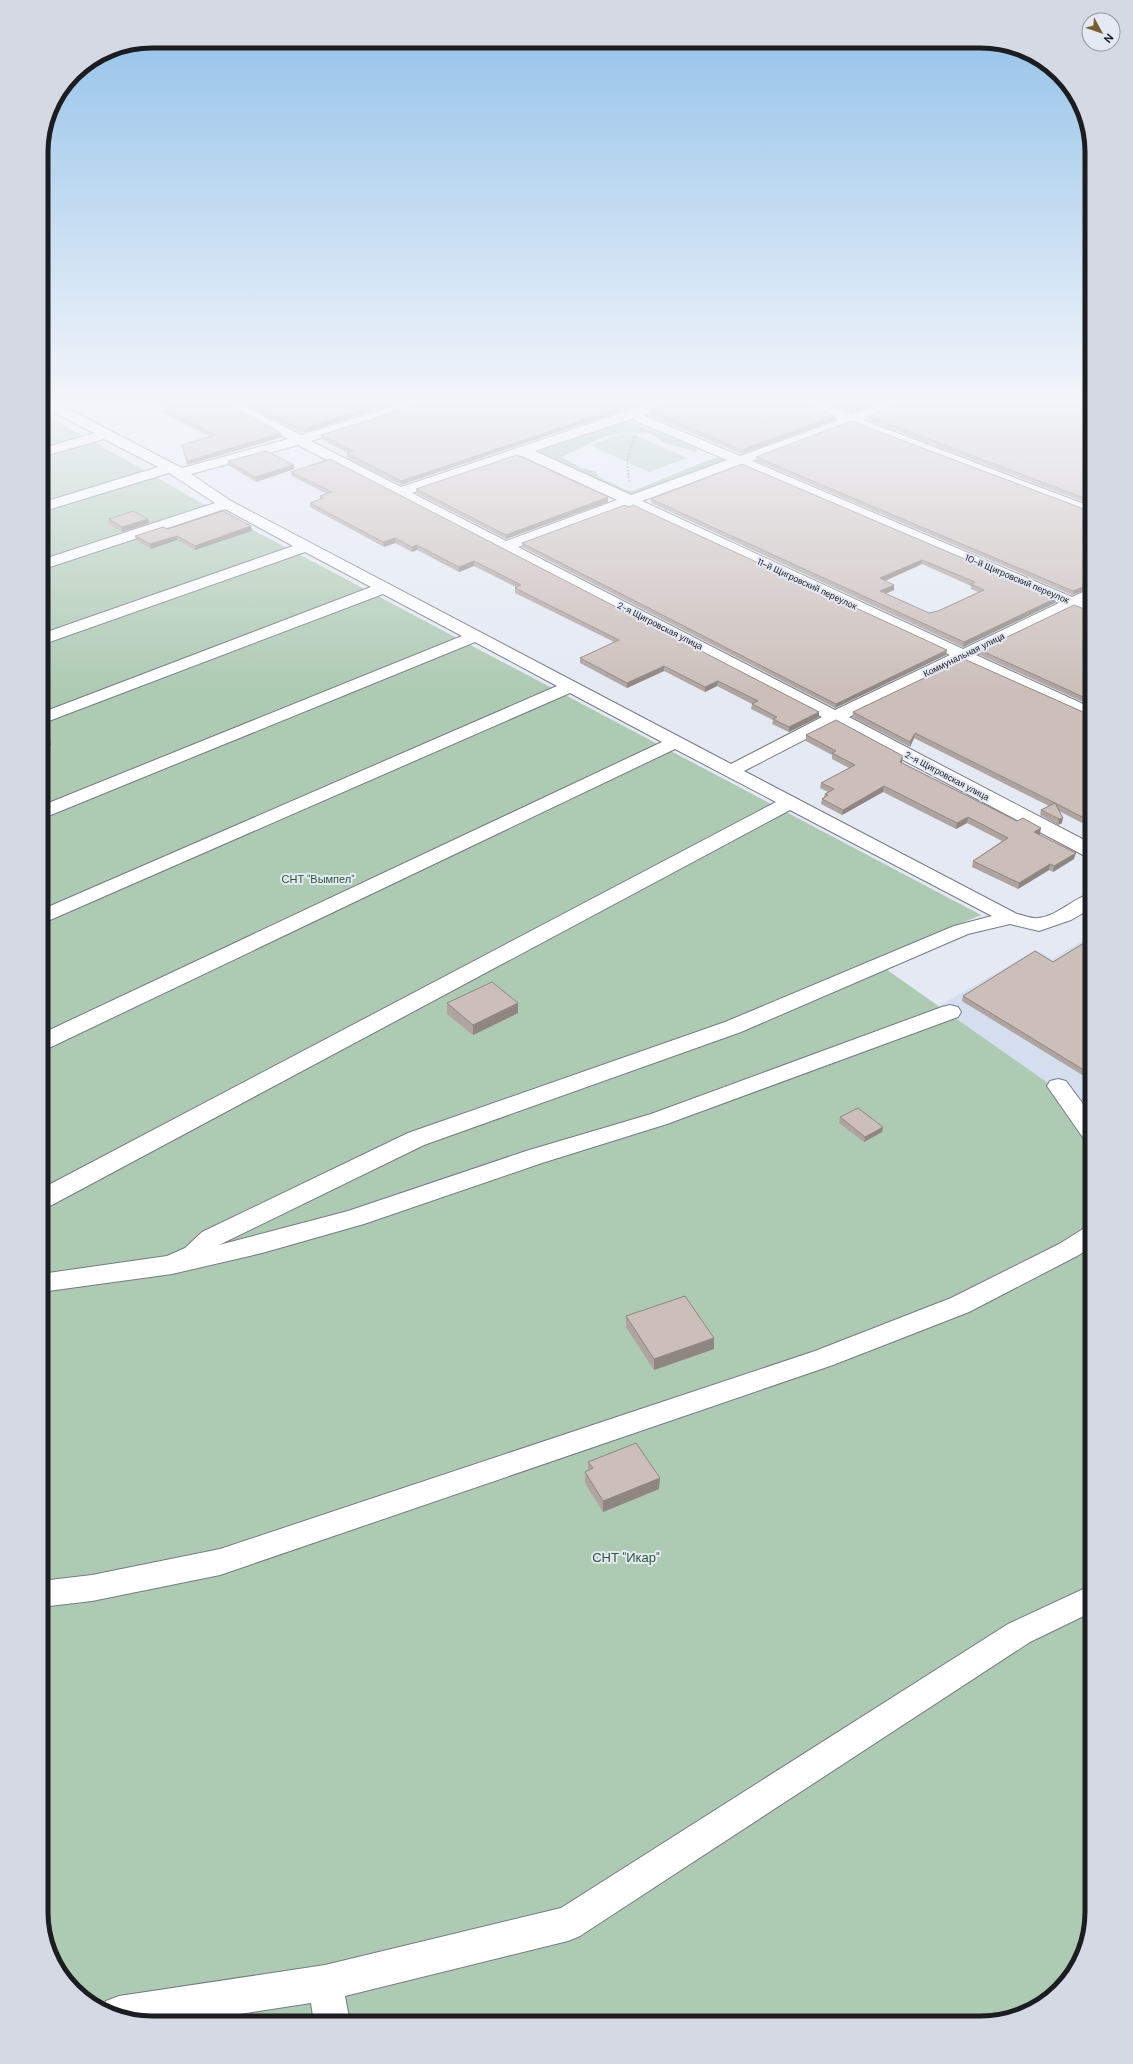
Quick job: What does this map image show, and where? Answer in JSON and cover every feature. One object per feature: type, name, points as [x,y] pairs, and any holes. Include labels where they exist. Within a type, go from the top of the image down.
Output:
[{"type":"street","points":[[48,506],[75,498]]},
{"type":"street","points":[[217,498],[570,687],[1010,918],[1038,925],[1064,916],[1085,902]]},
{"type":"street","name":"2-я Щигровская улица","points":[[412,498],[1085,848]]},
{"type":"street","name":"11-й Щигровский переулок","points":[[624,498],[1085,712]]},
{"type":"street","points":[[506,546],[637,498]]},
{"type":"street","name":"10-й Щигровский переулок","points":[[828,498],[1085,609]]},
{"type":"street","points":[[1056,498],[1085,509]]},
{"type":"street","points":[[48,563],[226,504]]},
{"type":"street","points":[[48,638],[306,547]]},
{"type":"street","points":[[48,716],[384,588]]},
{"type":"street","name":"Коммунальная улица","points":[[730,771],[835,717],[1085,596]]},
{"type":"street","points":[[48,810],[476,636]]},
{"type":"street","points":[[48,915],[570,687]]},
{"type":"street","points":[[48,1040],[675,742]]},
{"type":"street","points":[[48,1196],[790,802]]},
{"type":"street","points":[[172,1265],[194,1254],[211,1238],[416,1139],[733,1028],[961,930],[1010,918]]},
{"type":"street","points":[[48,1282],[172,1265],[262,1244],[355,1218],[534,1156],[659,1119],[950,1012]]},
{"type":"street","points":[[1058,1086],[1085,1123]]},
{"type":"street","points":[[48,1593],[92,1588],[220,1562],[824,1358],[960,1305],[1068,1250],[1085,1239]]},
{"type":"street","points":[[127,2013],[325,1983],[568,1924],[1019,1633],[1085,1601]]},
{"type":"street","points":[[325,1983],[331,2016]]},
{"type":"shaded area","points":[[1085,939],[1085,1109],[939,1006],[1036,950],[1052,959]]},
{"type":"green space","name":"СНТ \"Икар\"","points":[[48,498],[193,498],[981,915],[873,960],[1085,1109],[1085,1912],[1083,1933],[1068,1970],[1055,1986],[1033,2002],[1015,2010],[988,2016],[145,2016],[131,2014],[112,2008],[89,1995],[78,1986],[69,1975],[56,1952],[50,1933],[48,1912]]},
{"type":"building","points":[[322,498],[406,498],[819,712],[789,727],[773,719],[777,717],[752,704],[758,701],[718,681],[705,687],[664,666],[627,683],[580,658],[619,640],[515,588],[521,585],[474,561],[459,567],[417,545],[412,547],[395,538],[383,542],[310,503]]},
{"type":"building","points":[[434,498],[604,498],[506,535]]},
{"type":"building","points":[[822,498],[1056,598],[964,642],[651,499]],"holes":[[[922,560],[975,582],[971,584],[984,590],[938,611],[929,613],[880,591],[894,585],[880,578]]]},
{"type":"building","points":[[854,498],[1056,498],[1085,509],[1085,586],[1073,591]]},
{"type":"building","points":[[625,505],[629,507],[633,505],[947,650],[836,704],[522,543]]},
{"type":"building","points":[[133,511],[148,519],[122,527],[109,519]]},
{"type":"building","points":[[223,511],[251,526],[195,546],[177,536],[150,544],[135,536],[163,527],[168,529]]},
{"type":"building","points":[[1074,605],[1085,609],[1085,698],[980,650]]},
{"type":"building","points":[[964,659],[1085,713],[1085,818],[915,733],[910,742],[853,712]]},
{"type":"building","points":[[836,720],[903,756],[900,762],[1017,821],[1023,818],[1041,828],[1034,832],[1076,853],[1054,866],[1050,864],[1019,883],[973,861],[1008,838],[968,817],[957,823],[884,786],[843,810],[822,799],[828,795],[825,794],[834,789],[821,783],[855,765],[832,753],[836,751],[806,735]]},
{"type":"building","points":[[1055,803],[1063,818],[1059,819],[1041,810]]},
{"type":"building","points":[[1085,942],[1085,1071],[963,996],[1035,951],[1053,962]]},
{"type":"building","points":[[492,982],[518,1003],[473,1025],[447,1003]]},
{"type":"building","points":[[858,1108],[883,1127],[865,1137],[840,1117]]},
{"type":"building","points":[[685,1296],[714,1338],[654,1359],[626,1316]]},
{"type":"building","points":[[636,1443],[660,1478],[603,1501],[585,1472],[593,1468],[588,1462]]},
{"type":"park label","name":"СНТ \"Вымпел\"","points":[[318,879]]}]
